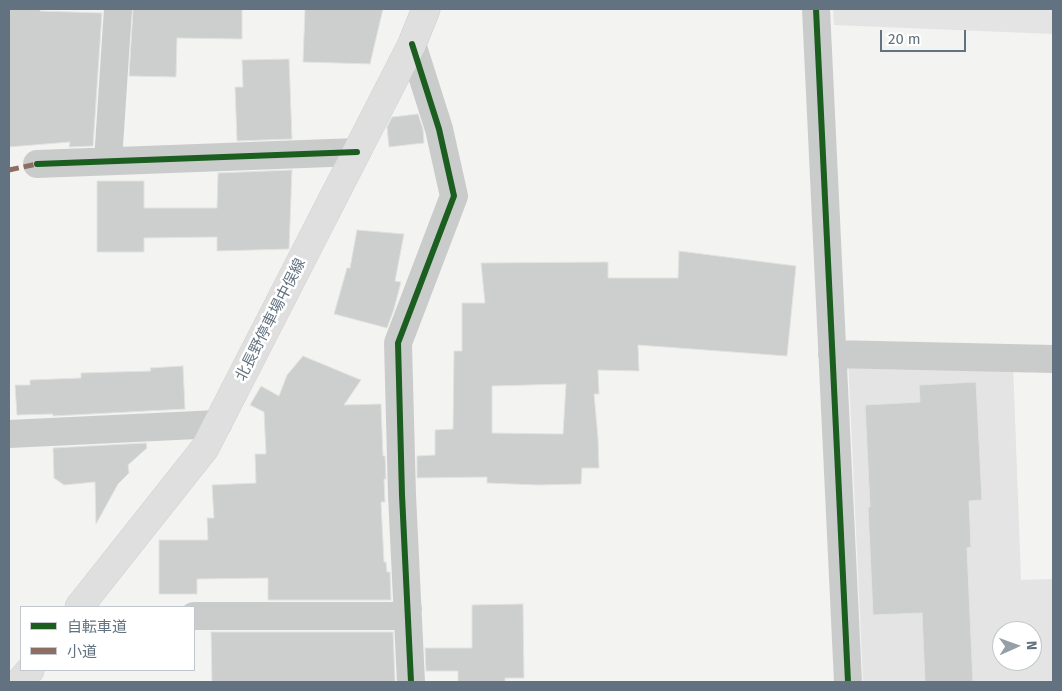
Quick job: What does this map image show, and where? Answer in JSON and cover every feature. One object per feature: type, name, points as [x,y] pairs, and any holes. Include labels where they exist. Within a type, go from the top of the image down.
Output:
[{"type":"main road","name":"北長野停車場中俣線","points":[[80,606],[206,448],[412,44],[426,9]]},
{"type":"main road","points":[[20,682],[29,671]]},
{"type":"street","points":[[108,162],[118,9]]},
{"type":"street","points":[[816,9],[848,682]]},
{"type":"street","points":[[412,44],[439,129],[454,196],[398,343],[402,495],[412,682]]},
{"type":"street","points":[[37,164],[357,152]]},
{"type":"street","points":[[832,354],[1053,359]]},
{"type":"street","points":[[9,434],[218,424]]},
{"type":"street","points":[[195,616],[400,616],[408,609]]},
{"type":"shaded area","points":[[833,9],[1053,9],[1053,34],[834,25]]},
{"type":"shaded area","points":[[848,357],[1013,364],[1021,580],[1053,579],[1053,682],[863,682]]},
{"type":"building","points":[[9,9],[102,13],[93,146],[69,147],[70,142],[9,147]]},
{"type":"building","points":[[133,9],[242,9],[242,39],[177,38],[176,77],[129,76]]},
{"type":"building","points":[[305,9],[383,9],[370,64],[303,62]]},
{"type":"building","points":[[289,59],[292,139],[237,141],[235,87],[243,87],[242,60]]},
{"type":"building","points":[[418,114],[423,129],[424,143],[389,147],[387,127],[392,117]]},
{"type":"building","points":[[292,170],[289,249],[217,251],[217,237],[144,238],[144,252],[97,252],[97,181],[144,181],[144,208],[217,208],[218,173]]},
{"type":"building","points":[[357,230],[404,234],[395,281],[401,282],[387,328],[334,314],[347,268],[350,268]]},
{"type":"building","points":[[679,251],[796,266],[787,356],[638,345],[639,371],[598,370],[599,394],[594,394],[599,468],[582,468],[581,484],[487,483],[487,477],[417,478],[417,456],[435,455],[435,430],[453,429],[454,351],[462,351],[462,303],[485,303],[481,263],[608,262],[608,278],[678,278]],"holes":[[[566,384],[563,434],[492,433],[492,386]]]},
{"type":"building","points":[[303,356],[361,380],[344,405],[381,404],[386,479],[384,479],[385,502],[381,502],[384,562],[386,562],[387,572],[390,572],[391,600],[268,600],[268,578],[197,579],[197,594],[159,594],[159,540],[208,540],[207,518],[214,518],[212,485],[256,483],[255,454],[266,454],[264,412],[250,405],[261,386],[279,396],[287,375]]},
{"type":"building","points":[[183,366],[185,409],[53,416],[53,414],[17,415],[15,385],[30,385],[30,380],[81,378],[81,373],[151,371],[150,368]]},
{"type":"building","points":[[976,382],[982,500],[969,501],[971,547],[967,548],[973,682],[925,682],[922,613],[873,615],[865,405],[920,402],[919,385]]},
{"type":"building","points":[[146,443],[147,448],[128,465],[129,473],[118,484],[96,524],[95,482],[64,485],[54,478],[53,448]]},
{"type":"building","points":[[523,604],[524,678],[505,678],[505,682],[458,682],[458,671],[426,671],[425,648],[472,648],[472,605]]},
{"type":"building","points":[[211,632],[393,632],[395,682],[212,682]]},
{"type":"marked path","points":[[9,170],[37,164]]},
{"type":"cycle path","points":[[816,9],[848,682]]},
{"type":"cycle path","points":[[411,682],[402,495],[398,343],[454,196],[439,129],[412,44]]},
{"type":"cycle path","points":[[37,164],[357,152]]}]
